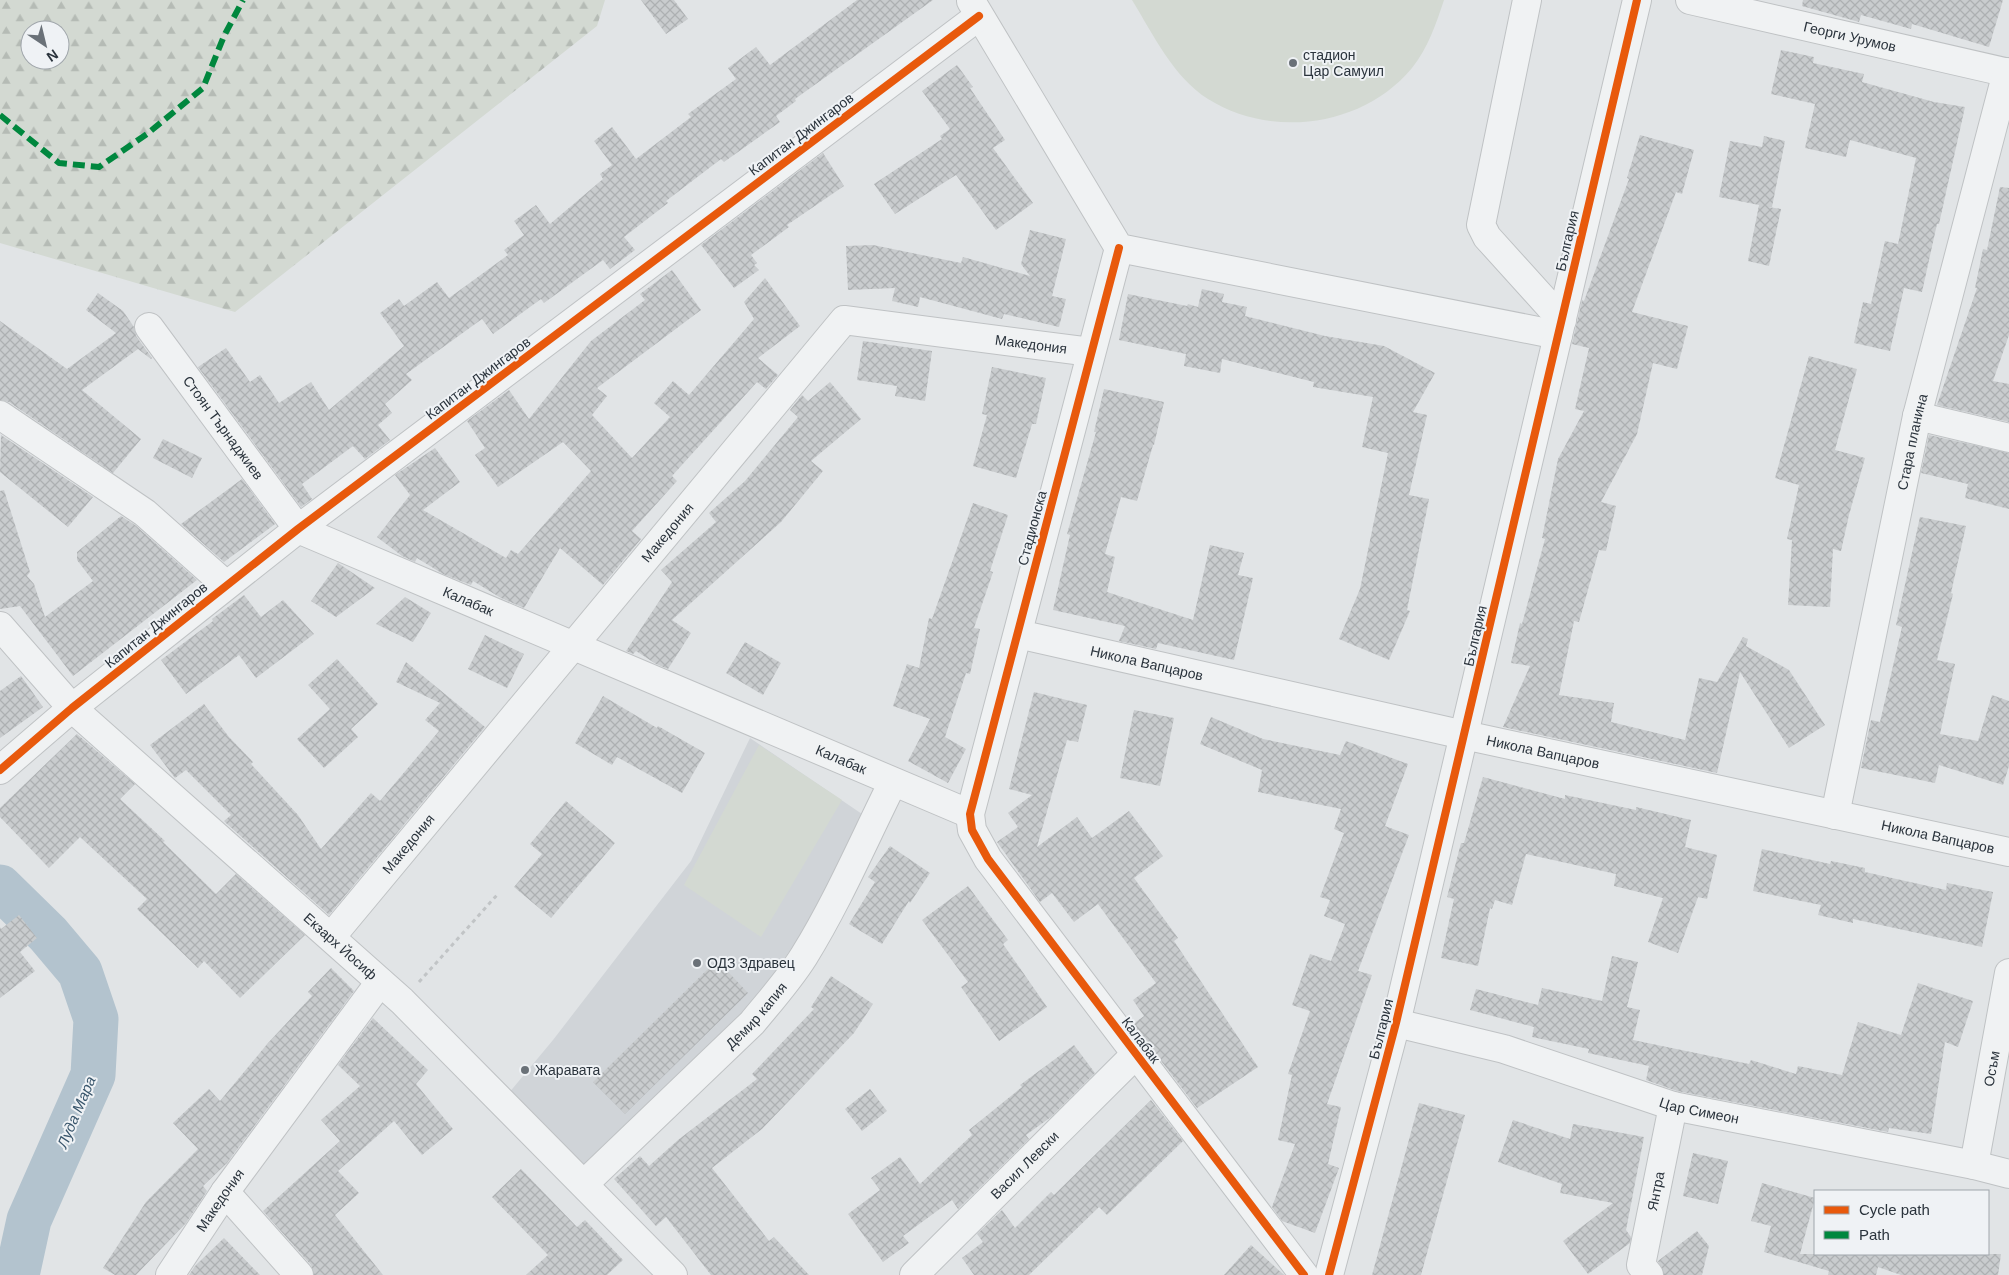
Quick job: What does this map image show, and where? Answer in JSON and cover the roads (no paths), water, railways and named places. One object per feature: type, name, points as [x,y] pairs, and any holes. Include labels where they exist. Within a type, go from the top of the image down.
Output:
[{"type":"street","points":[[1527,0],[1481,224],[1487,237],[1560,327]]},
{"type":"street","name":"България","points":[[1329,1275],[1396,1023],[1637,0]]},
{"type":"street","name":"Георги Урумов","points":[[1690,0],[2008,73]]},
{"type":"street","points":[[975,8],[1119,248],[1560,327]]},
{"type":"street","name":"Капитан Джингаров","points":[[0,770],[72,708],[226,585],[975,8]]},
{"type":"street","name":"Стара планина","points":[[1835,815],[1917,416],[2008,73]]},
{"type":"street","name":"Стадионска","points":[[970,814],[1119,248]]},
{"type":"street","name":"Македония","points":[[331,937],[844,320],[1092,352]]},
{"type":"street","name":"Стоян Търнаджиев","points":[[149,327],[298,529]]},
{"type":"street","points":[[0,415],[145,513],[226,585]]},
{"type":"street","points":[[1917,416],[2009,438]]},
{"type":"street","name":"Калабак","points":[[298,529],[970,814],[972,830],[988,859],[1304,1275]]},
{"type":"street","name":"Екзарх Йосиф","points":[[0,626],[72,708],[402,1001],[673,1275]]},
{"type":"street","name":"Никола Вапцаров","points":[[1018,634],[1464,735],[2009,852]]},
{"type":"street","name":"Демир капия","points":[[584,1184],[752,1023],[775,996],[804,956],[893,782]]},
{"type":"street","name":"Осъм","points":[[1974,1165],[2009,973]]},
{"type":"street","name":"Македония","points":[[170,1275],[225,1192],[380,982]]},
{"type":"street","name":"Цар Симеон","points":[[1396,1023],[1504,1049],[1673,1106],[1974,1165],[2009,1174]]},
{"type":"street","name":"Васил Левски","points":[[914,1275],[1136,1054]]},
{"type":"street","name":"Янтра","points":[[1640,1272],[1673,1106]]},
{"type":"street","points":[[225,1192],[299,1275]]},
{"type":"waterway","name":"Луда Мара","points":[[0,887],[48,934],[80,972],[96,1019],[93,1075],[29,1220],[17,1275]]},
{"type":"place","name":"стадион Цар Самуил","points":[[1293,63]]},
{"type":"place","name":"ОДЗ Здравец","points":[[697,963]]},
{"type":"place","name":"Жаравата","points":[[525,1070]]}]
